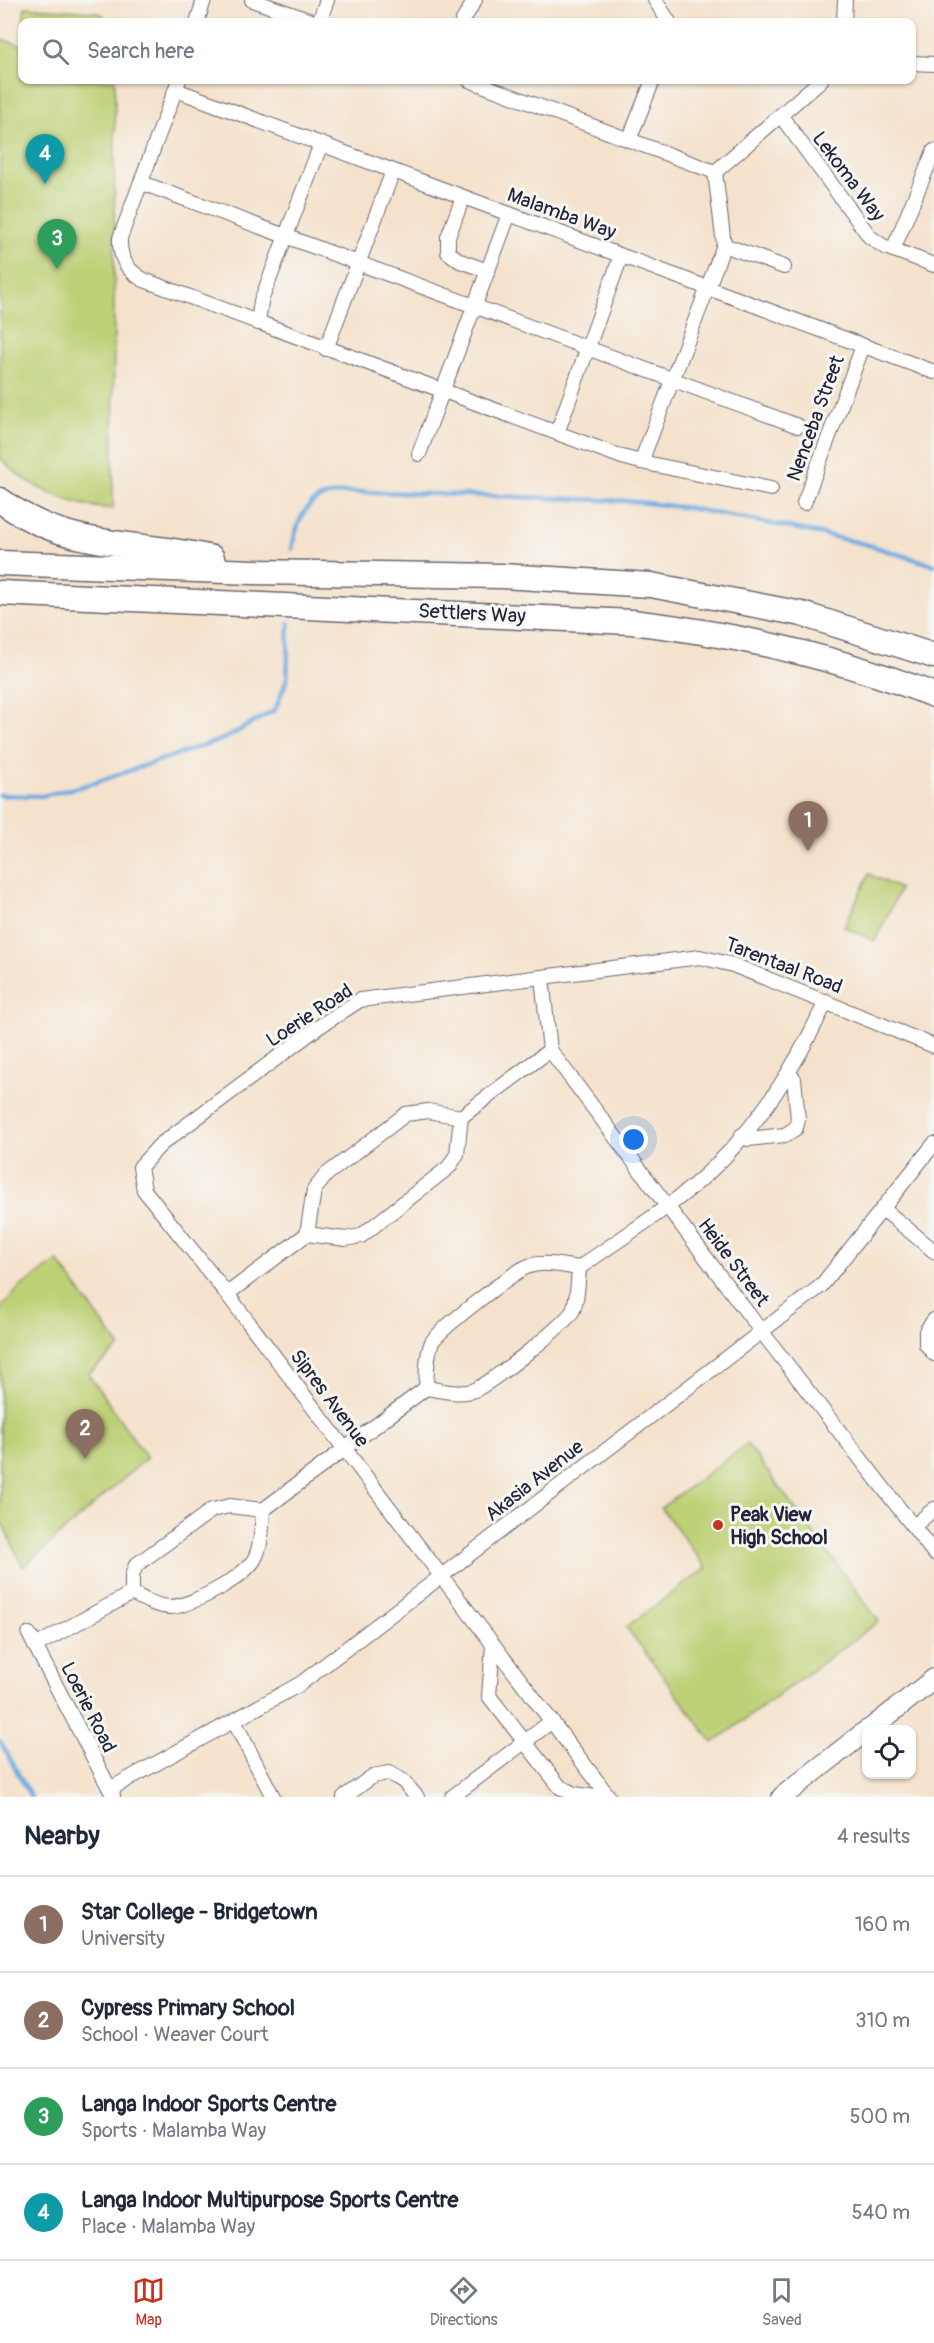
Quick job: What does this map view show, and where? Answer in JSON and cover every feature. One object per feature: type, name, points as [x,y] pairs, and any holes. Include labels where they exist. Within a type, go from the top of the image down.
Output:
[{"type":"highway","points":[[0,500],[41,524],[68,535],[112,545],[203,556],[247,571]]},
{"type":"highway","name":"Settlers Way","points":[[0,563],[502,576],[663,586],[802,614],[934,656]]},
{"type":"highway","name":"Settlers Way","points":[[0,593],[568,617],[663,625],[776,646],[870,673],[934,695]]},
{"type":"street","points":[[198,18],[204,0]]},
{"type":"street","points":[[252,0],[303,18]]},
{"type":"street","points":[[320,18],[327,0]]},
{"type":"street","points":[[464,18],[475,0]]},
{"type":"street","points":[[655,0],[666,18]]},
{"type":"street","points":[[844,18],[845,0]]},
{"type":"street","points":[[916,63],[934,64]]},
{"type":"street","points":[[480,84],[715,172]]},
{"type":"street","points":[[629,140],[651,84]]},
{"type":"street","points":[[715,172],[817,84]]},
{"type":"street","name":"Malamba Way","points":[[258,323],[144,280],[130,271],[121,256],[120,238],[177,85],[321,144],[934,372]]},
{"type":"street","name":"Lekoma Way","points":[[781,116],[864,231],[876,242],[934,265]]},
{"type":"street","points":[[321,144],[261,301],[258,323],[641,462],[771,489]]},
{"type":"street","name":"Lekoma Way","points":[[893,250],[934,151]]},
{"type":"street","points":[[327,349],[393,171]]},
{"type":"street","points":[[641,462],[724,244],[715,172]]},
{"type":"street","points":[[142,183],[798,426]]},
{"type":"street","points":[[463,197],[448,237],[448,252],[460,261],[488,271]]},
{"type":"street","points":[[419,454],[509,214]]},
{"type":"street","points":[[724,244],[784,267]]},
{"type":"street","points":[[556,433],[621,256]]},
{"type":"street","name":"Nenceba Street","points":[[804,503],[862,346]]},
{"type":"street","name":"Tarentaal Road","points":[[542,978],[700,957],[715,959],[826,1001],[934,1046]]},
{"type":"street","points":[[307,1234],[345,1239],[361,1236],[449,1167],[457,1154],[461,1117],[550,1050],[542,978]]},
{"type":"street","name":"Loerie Road","points":[[139,1174],[140,1167],[160,1145],[317,1028],[360,1000],[542,978]]},
{"type":"street","points":[[426,1388],[430,1348],[433,1341],[449,1325],[529,1266],[546,1264],[579,1268],[667,1206],[709,1172],[742,1135],[789,1075],[826,1001]]},
{"type":"street","name":"Heide Street","points":[[550,1050],[761,1331],[934,1553]]},
{"type":"street","points":[[742,1135],[748,1139],[785,1135],[796,1128],[798,1119],[794,1080],[789,1075]]},
{"type":"street","points":[[227,1294],[307,1234],[314,1190],[327,1174],[406,1114],[428,1111],[461,1117]]},
{"type":"street","name":"Akasia Avenue","points":[[112,1793],[300,1684],[829,1278],[934,1144]]},
{"type":"street","name":"Sipres Avenue","points":[[139,1174],[144,1190],[227,1294],[609,1797]]},
{"type":"street","points":[[883,1209],[934,1251]]},
{"type":"street","points":[[263,1510],[256,1557],[245,1570],[218,1588],[195,1601],[170,1607],[132,1593],[132,1576],[136,1565],[206,1513],[230,1506],[263,1510],[426,1388],[453,1392],[472,1391],[500,1374],[570,1316],[575,1301],[579,1268]]},
{"type":"street","points":[[934,1320],[927,1331],[926,1344],[934,1354]]},
{"type":"street","points":[[914,1526],[934,1509]]},
{"type":"street","name":"Loerie Road","points":[[112,1793],[32,1640],[132,1593]]},
{"type":"street","points":[[493,1645],[489,1696],[560,1786],[574,1794],[596,1797]]},
{"type":"street","points":[[874,1725],[934,1679]]},
{"type":"street","points":[[234,1721],[273,1797]]},
{"type":"street","points":[[453,1797],[552,1721]]},
{"type":"street","points":[[787,1795],[862,1735]]},
{"type":"street","points":[[344,1797],[373,1776],[389,1773],[403,1781],[417,1797]]},
{"type":"green space","points":[[25,7],[95,12],[104,15],[103,18],[24,18]]},
{"type":"green space","points":[[0,39],[18,44],[18,84],[115,84],[113,509],[82,504],[52,494],[24,479],[0,458]]},
{"type":"green space","points":[[869,874],[900,889],[875,941],[844,927]]},
{"type":"green space","points":[[58,1261],[120,1347],[88,1374],[147,1458],[23,1567],[0,1518],[0,1309],[20,1287]]},
{"type":"green space","points":[[747,1444],[879,1621],[713,1743],[626,1627],[706,1568],[661,1508]]},
{"type":"waterway","points":[[292,549],[302,516],[318,499],[342,493],[376,492],[629,501],[689,508],[865,544],[934,565]]},
{"type":"waterway","points":[[0,795],[42,796],[87,785],[226,738],[275,710],[287,679],[289,623]]},
{"type":"waterway","points":[[0,1741],[31,1797]]},
{"type":"place","name":"Langa Indoor Multipurpose Sports Centre","points":[[45,184]]},
{"type":"place","name":"Langa Indoor Sports Centre","points":[[57,269]]},
{"type":"place","name":"Star College - Bridgetown","points":[[808,851]]},
{"type":"place","name":"Cypress Primary School","points":[[85,1459]]},
{"type":"place","name":"Peak View High School","points":[[718,1525]]}]
